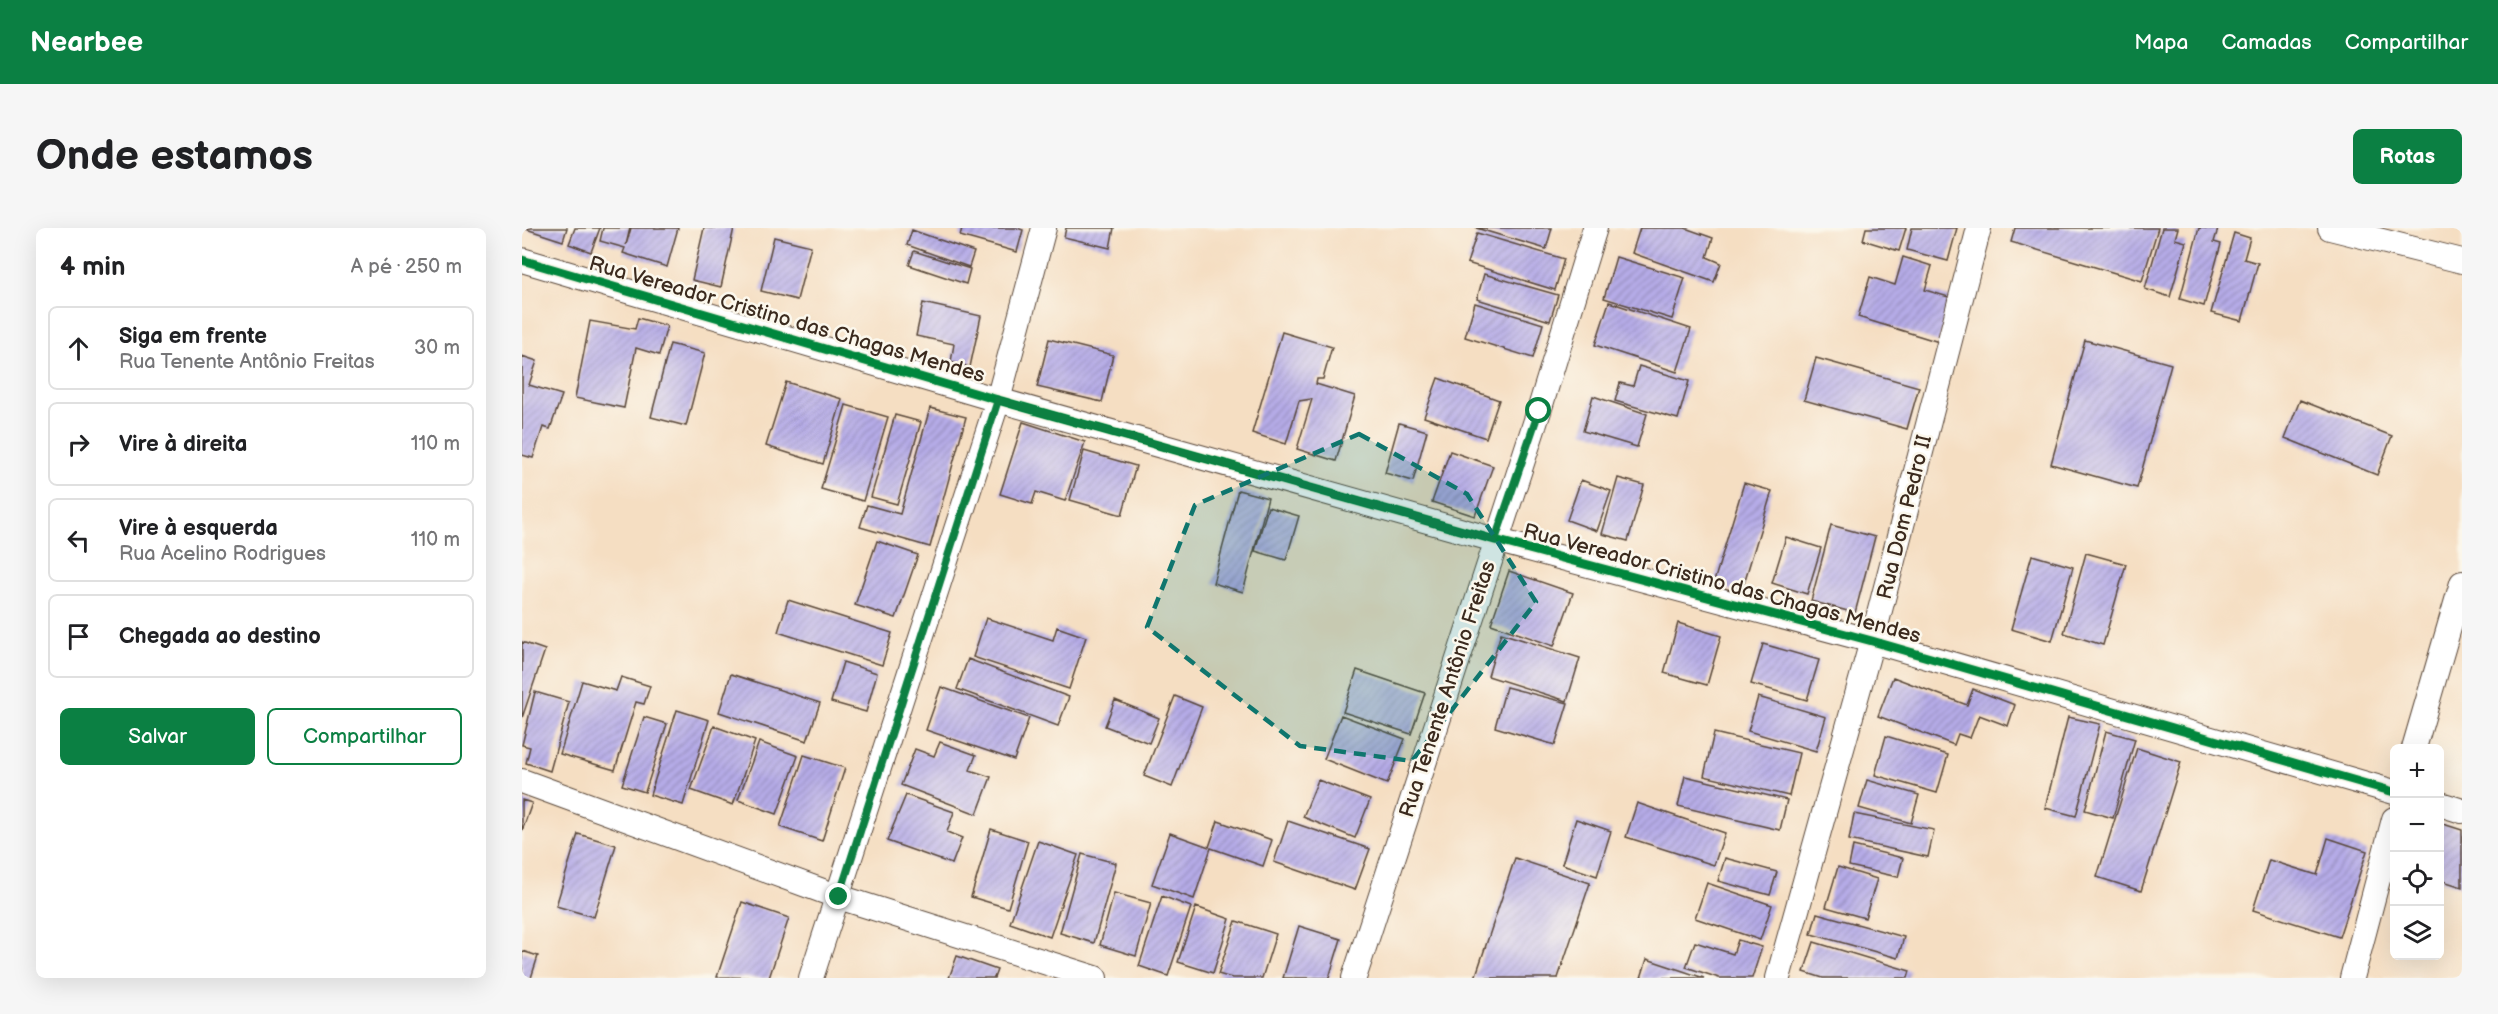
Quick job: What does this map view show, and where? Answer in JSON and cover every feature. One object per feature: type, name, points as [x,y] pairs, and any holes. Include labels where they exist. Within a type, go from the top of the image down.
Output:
[{"type":"street","points":[[811,978],[998,400],[1044,228]]},
{"type":"street","name":"Rua Tenente Antônio Freitas","points":[[1354,978],[1495,540],[1539,411],[1594,228]]},
{"type":"street","name":"Rua Dom Pedro II","points":[[1778,978],[1872,641],[1979,228]]},
{"type":"street","points":[[2330,228],[2462,261]]},
{"type":"street","name":"Rua Vereador Cristino das Chagas Mendes","points":[[522,260],[998,400],[1495,540],[1872,641],[2390,791]]},
{"type":"street","points":[[2415,744],[2462,584]]},
{"type":"street","points":[[522,782],[839,897],[1095,978]]},
{"type":"street","points":[[2444,806],[2462,811]]},
{"type":"street","points":[[2352,978],[2390,834]]},
{"type":"highlighted area","points":[[1359,434],[1467,494],[1536,602],[1412,761],[1300,746],[1147,627],[1195,505]]},
{"type":"building","points":[[523,228],[567,228],[563,241]]},
{"type":"building","points":[[575,228],[600,228],[591,252],[569,244]]},
{"type":"building","points":[[603,228],[630,228],[626,245],[631,228],[678,228],[667,267],[623,253],[625,248],[600,241]]},
{"type":"building","points":[[704,228],[734,228],[721,287],[692,280]]},
{"type":"building","points":[[962,228],[1017,228],[1023,230],[1017,252],[960,236]]},
{"type":"building","points":[[1066,228],[1114,228],[1110,248],[1064,237]]},
{"type":"building","points":[[1476,228],[1552,228],[1546,249]]},
{"type":"building","points":[[1640,228],[1685,228],[1713,238],[1707,257],[1721,263],[1714,282],[1632,253]]},
{"type":"building","points":[[1866,228],[1906,228],[1899,251],[1863,240]]},
{"type":"building","points":[[1912,228],[1957,228],[1948,261],[1907,250]]},
{"type":"building","points":[[2015,228],[2158,228],[2142,281],[2011,242]]},
{"type":"building","points":[[2162,228],[2178,228],[2175,239],[2186,242],[2170,297],[2145,289]]},
{"type":"building","points":[[2199,228],[2218,229],[2214,242],[2221,244],[2204,306],[2180,299]]},
{"type":"building","points":[[912,230],[974,252],[969,267],[907,245]]},
{"type":"building","points":[[1477,233],[1564,259],[1555,290],[1467,263]]},
{"type":"building","points":[[2234,233],[2250,238],[2244,259],[2258,263],[2242,321],[2211,313]]},
{"type":"building","points":[[774,237],[811,246],[797,300],[761,291]]},
{"type":"building","points":[[914,251],[970,269],[966,284],[909,265]]},
{"type":"building","points":[[1616,257],[1685,278],[1672,319],[1604,298]]},
{"type":"building","points":[[1903,257],[1932,266],[1925,290],[1952,298],[1939,342],[1858,317],[1870,277],[1895,285]]},
{"type":"building","points":[[1484,274],[1558,295],[1550,321],[1477,299]]},
{"type":"building","points":[[1609,302],[1691,329],[1677,372],[1595,345]]},
{"type":"building","points":[[923,303],[981,316],[970,367],[951,362],[954,344],[916,336]]},
{"type":"building","points":[[1475,303],[1543,324],[1533,358],[1465,337]]},
{"type":"building","points":[[638,318],[667,326],[659,355],[636,348],[624,408],[575,398],[590,321],[635,329]]},
{"type":"building","points":[[1282,332],[1332,347],[1323,379],[1317,379],[1316,384],[1355,396],[1336,461],[1297,449],[1312,399],[1299,401],[1286,444],[1252,433]]},
{"type":"building","points":[[1049,339],[1113,355],[1102,402],[1037,387]]},
{"type":"building","points":[[2085,340],[2171,364],[2137,488],[2051,464]]},
{"type":"building","points":[[670,344],[705,353],[686,426],[651,417]]},
{"type":"building","points":[[522,356],[537,361],[529,385],[562,395],[550,429],[543,427],[533,458],[522,455]]},
{"type":"building","points":[[1816,358],[1919,387],[1907,429],[1804,400]]},
{"type":"building","points":[[1639,366],[1689,381],[1678,419],[1615,401],[1620,383],[1633,386]]},
{"type":"building","points":[[1438,378],[1499,400],[1486,438],[1424,417]]},
{"type":"building","points":[[786,382],[842,399],[823,464],[766,446]]},
{"type":"building","points":[[1593,396],[1647,414],[1637,447],[1583,431]]},
{"type":"building","points":[[2300,400],[2392,436],[2377,475],[2285,438]]},
{"type":"building","points":[[846,405],[888,417],[863,501],[821,489]]},
{"type":"building","points":[[930,408],[966,417],[930,547],[860,527],[867,505],[900,514]]},
{"type":"building","points":[[895,415],[921,422],[897,504],[871,497]]},
{"type":"building","points":[[1023,422],[1085,442],[1065,501],[1036,492],[1032,504],[1000,494]]},
{"type":"building","points":[[1399,423],[1427,431],[1413,481],[1385,473]]},
{"type":"building","points":[[1084,451],[1136,466],[1122,515],[1070,500]]},
{"type":"building","points":[[1450,451],[1493,466],[1475,516],[1432,502]]},
{"type":"building","points":[[1618,478],[1644,485],[1628,541],[1602,534]]},
{"type":"building","points":[[1581,480],[1611,491],[1597,531],[1567,520]]},
{"type":"building","points":[[1744,483],[1772,491],[1741,593],[1713,585]]},
{"type":"building","points":[[1238,490],[1268,498],[1243,592],[1213,583]]},
{"type":"building","points":[[1268,507],[1299,516],[1286,560],[1255,551]]},
{"type":"building","points":[[1831,525],[1875,537],[1855,613],[1811,601]]},
{"type":"building","points":[[1786,537],[1821,548],[1807,594],[1772,583]]},
{"type":"building","points":[[877,541],[918,555],[896,618],[855,605]]},
{"type":"building","points":[[2086,553],[2126,564],[2103,645],[2064,633]]},
{"type":"building","points":[[2032,555],[2073,567],[2052,641],[2011,629]]},
{"type":"building","points":[[1509,571],[1573,593],[1554,646],[1491,624]]},
{"type":"building","points":[[788,600],[892,633],[882,665],[778,632]]},
{"type":"building","points":[[986,618],[1053,640],[1057,627],[1086,637],[1069,689],[973,657]]},
{"type":"building","points":[[1678,623],[1721,636],[1707,685],[1664,673]]},
{"type":"building","points":[[1501,633],[1580,658],[1567,701],[1488,676]]},
{"type":"building","points":[[522,642],[545,650],[522,718]]},
{"type":"building","points":[[1763,644],[1819,660],[1807,700],[1751,684]]},
{"type":"building","points":[[968,659],[1069,697],[1058,726],[957,689]]},
{"type":"building","points":[[843,662],[877,673],[866,712],[831,702]]},
{"type":"building","points":[[1357,670],[1425,693],[1411,734],[1343,712]]},
{"type":"building","points":[[731,674],[820,703],[807,741],[719,712]]},
{"type":"building","points":[[621,677],[650,686],[644,704],[636,702],[615,770],[560,754],[582,681],[616,691]]},
{"type":"building","points":[[1893,677],[1967,705],[1973,689],[2015,705],[2008,726],[1979,715],[1970,738],[1958,734],[1954,745],[1878,716]]},
{"type":"building","points":[[941,687],[1029,718],[1014,760],[926,730]]},
{"type":"building","points":[[1506,687],[1568,703],[1555,745],[1495,727]]},
{"type":"building","points":[[535,692],[569,702],[550,771],[526,763],[530,747],[522,745]]},
{"type":"building","points":[[1175,696],[1202,707],[1172,787],[1144,776]]},
{"type":"building","points":[[1758,697],[1826,717],[1816,751],[1748,731]]},
{"type":"building","points":[[1115,700],[1159,718],[1149,743],[1105,726]]},
{"type":"building","points":[[677,710],[709,720],[683,805],[650,795]]},
{"type":"building","points":[[1341,715],[1405,739],[1387,784],[1324,759]]},
{"type":"building","points":[[644,717],[667,724],[645,792],[622,785]]},
{"type":"building","points":[[2068,717],[2100,724],[2076,816],[2045,808]]},
{"type":"building","points":[[714,726],[755,741],[733,805],[691,790]]},
{"type":"building","points":[[2106,731],[2135,739],[2113,818],[2085,810]]},
{"type":"building","points":[[1714,733],[1799,753],[1789,796],[1704,776]]},
{"type":"building","points":[[1886,736],[1948,755],[1937,793],[1875,775]]},
{"type":"building","points":[[759,742],[798,756],[777,814],[738,800]]},
{"type":"building","points":[[940,742],[976,755],[970,770],[991,777],[977,814],[901,785],[915,749],[934,756]]},
{"type":"building","points":[[2137,748],[2181,762],[2141,891],[2097,877]]},
{"type":"building","points":[[804,755],[845,768],[822,841],[780,827]]},
{"type":"building","points":[[1685,776],[1787,800],[1780,830],[1678,806]]},
{"type":"building","points":[[1318,780],[1370,800],[1355,838],[1303,817]]},
{"type":"building","points":[[1867,780],[1919,795],[1911,823],[1859,808]]},
{"type":"building","points":[[906,795],[954,812],[947,832],[962,838],[952,864],[887,841]]},
{"type":"building","points":[[522,800],[532,803],[522,831]]},
{"type":"building","points":[[1637,803],[1725,833],[1714,865],[1626,837]]},
{"type":"building","points":[[1854,814],[1934,830],[1928,857],[1849,840]]},
{"type":"building","points":[[1576,819],[1611,831],[1597,876],[1562,864]]},
{"type":"building","points":[[1218,821],[1272,840],[1263,866],[1211,848],[1194,899],[1152,884],[1170,833],[1209,847]]},
{"type":"building","points":[[1288,821],[1370,849],[1355,890],[1274,862]]},
{"type":"building","points":[[2444,824],[2462,830],[2462,887],[2444,881]]},
{"type":"building","points":[[991,829],[1028,841],[1008,908],[971,897]]},
{"type":"building","points":[[578,834],[616,845],[594,917],[556,906]]},
{"type":"building","points":[[2328,838],[2367,851],[2339,937],[2253,910],[2269,860],[2317,875]]},
{"type":"building","points":[[1038,841],[1078,855],[1050,937],[1010,923]]},
{"type":"building","points":[[1853,846],[1903,858],[1898,877],[1849,866]]},
{"type":"building","points":[[1082,854],[1116,863],[1094,943],[1060,933]]},
{"type":"building","points":[[1515,858],[1590,883],[1558,978],[1475,978]]},
{"type":"building","points":[[1725,858],[1777,872],[1770,895],[1718,881]]},
{"type":"building","points":[[1838,867],[1877,879],[1865,918],[1826,907]]},
{"type":"building","points":[[1707,883],[1772,905],[1760,940],[1695,918]]},
{"type":"building","points":[[1114,893],[1151,903],[1136,956],[1100,945]]},
{"type":"building","points":[[1162,896],[1191,907],[1168,976],[1139,966]]},
{"type":"building","points":[[742,902],[789,918],[769,978],[717,977]]},
{"type":"building","points":[[1196,907],[1230,919],[1213,973],[1178,962]]},
{"type":"building","points":[[1817,913],[1904,937],[1898,958],[1811,934]]},
{"type":"building","points":[[1236,921],[1276,934],[1262,978],[1232,978],[1218,974]]},
{"type":"building","points":[[1299,926],[1341,939],[1329,978],[1283,978]]},
{"type":"building","points":[[1738,940],[1762,947],[1752,978],[1719,978],[1686,967],[1695,942],[1733,954]]},
{"type":"building","points":[[1814,942],[1910,971],[1908,978],[1823,978],[1804,972]]},
{"type":"building","points":[[522,951],[538,956],[531,978],[522,978]]},
{"type":"building","points":[[957,956],[997,970],[994,978],[949,978]]},
{"type":"building","points":[[1647,959],[1704,978],[1641,978]]},
{"type":"cycle path","points":[[522,260],[998,400],[1495,540],[1872,641],[2390,791]]},
{"type":"route","points":[[839,897],[998,400],[1495,540],[1539,411]]}]
